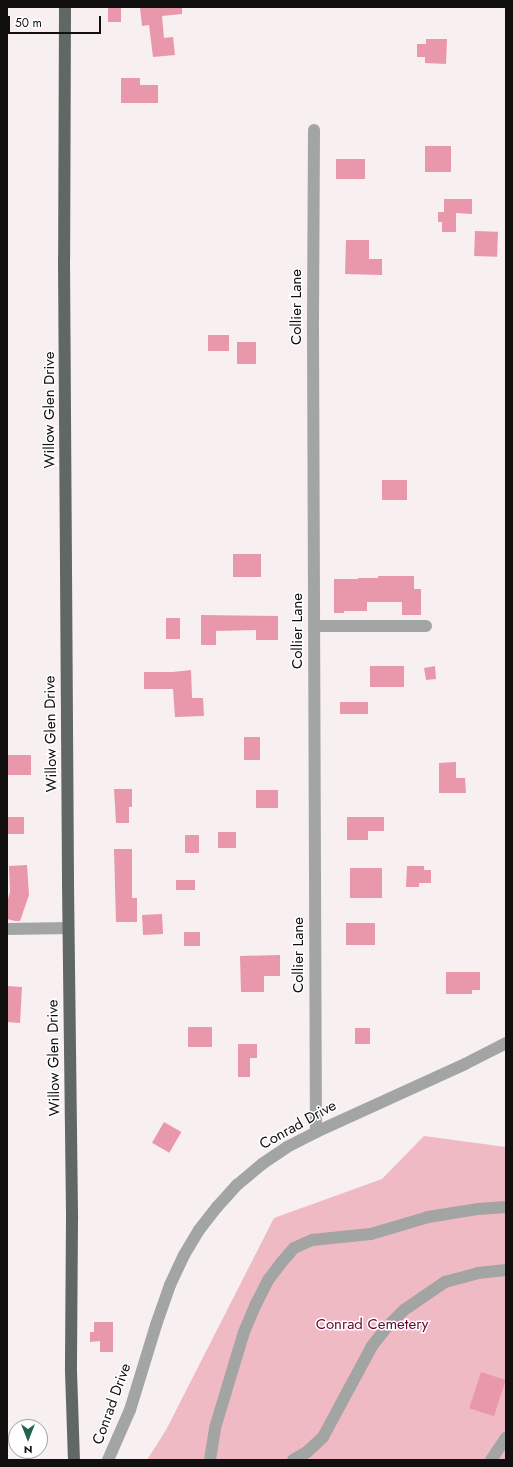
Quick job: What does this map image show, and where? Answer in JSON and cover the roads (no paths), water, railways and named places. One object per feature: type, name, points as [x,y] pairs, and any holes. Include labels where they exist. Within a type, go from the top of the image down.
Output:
[{"type":"main road","name":"Willow Glen Drive","points":[[65,7],[64,259],[68,928],[71,1371],[74,1460]]},
{"type":"street","name":"Collier Lane","points":[[314,130],[316,1132]]},
{"type":"street","points":[[314,626],[426,626]]},
{"type":"street","points":[[7,929],[68,928]]},
{"type":"street","name":"Conrad Drive","points":[[108,1460],[130,1410],[156,1325],[170,1285],[184,1255],[199,1230],[237,1185],[274,1156],[316,1132],[465,1064],[506,1043]]},
{"type":"street","points":[[210,1460],[215,1428],[244,1332],[269,1279],[294,1248],[312,1240],[371,1234],[428,1217],[458,1211],[506,1207]]},
{"type":"street","points":[[293,1460],[307,1452],[323,1437],[372,1346],[386,1327],[404,1310],[445,1282],[478,1273],[506,1270]]},
{"type":"street","points":[[491,1460],[506,1438]]},
{"type":"park label","name":"Conrad Cemetery","points":[[372,1325]]}]
